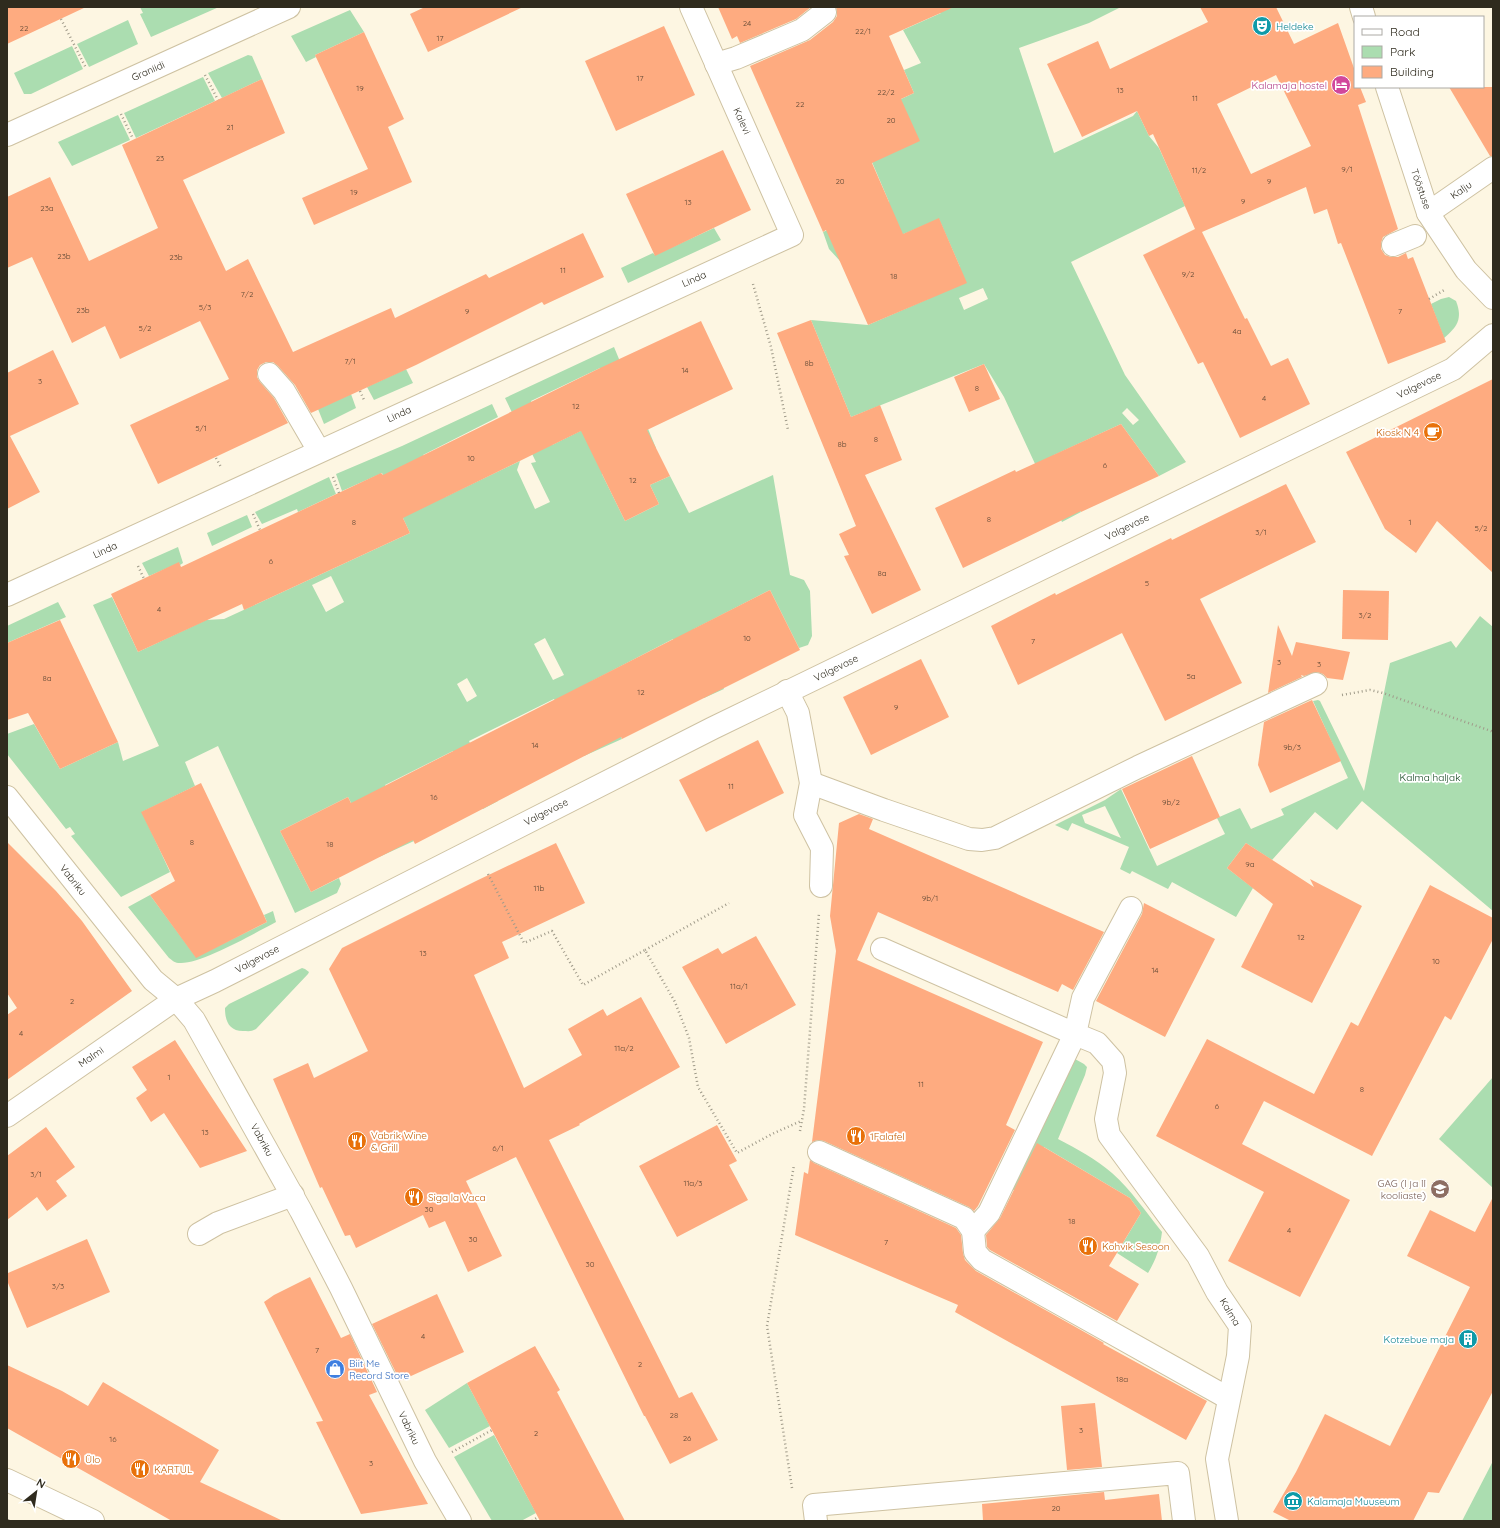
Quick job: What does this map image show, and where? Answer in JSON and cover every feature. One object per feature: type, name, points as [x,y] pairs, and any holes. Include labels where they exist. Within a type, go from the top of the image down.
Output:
[{"type":"street","name":"Graniidi","points":[[10,128],[289,7]]},
{"type":"street","name":"Kalevi","points":[[691,7],[792,235]]},
{"type":"street","points":[[716,64],[736,58],[802,30],[825,12]]},
{"type":"street","name":"Tööstuse","points":[[1387,88],[1428,213],[1466,270],[1493,298]]},
{"type":"street","name":"Kalju","points":[[1428,213],[1493,168]]},
{"type":"street","name":"Linda","points":[[7,595],[792,235]]},
{"type":"street","points":[[1393,245],[1415,236]]},
{"type":"street","name":"Valgevase","points":[[176,999],[215,981],[423,874],[788,691],[1453,369],[1493,335]]},
{"type":"street","points":[[269,374],[284,391],[319,451]]},
{"type":"street","points":[[811,783],[969,839],[982,840],[995,838],[1138,767],[1316,684]]},
{"type":"street","points":[[788,691],[798,713],[811,783],[805,815],[822,848],[821,886]]},
{"type":"street","name":"Vabriku","points":[[7,797],[152,980],[176,999],[194,1020],[292,1195],[341,1288],[425,1460],[460,1521]]},
{"type":"street","points":[[973,1231],[989,1213],[1075,1034],[1083,998],[1131,908]]},
{"type":"street","points":[[882,949],[1075,1034]]},
{"type":"street","name":"Malmi","points":[[7,1116],[176,999]]},
{"type":"street","name":"Kalma","points":[[1075,1034],[1096,1043],[1113,1061],[1115,1073],[1106,1119],[1110,1135],[1198,1256],[1217,1292],[1240,1326],[1238,1356],[1228,1398],[1217,1459],[1227,1521]]},
{"type":"street","points":[[819,1152],[964,1218],[973,1231],[975,1252],[982,1260],[1228,1398]]},
{"type":"street","points":[[199,1234],[218,1223],[292,1195]]},
{"type":"street","points":[[815,1513],[1178,1473],[1184,1521]]},
{"type":"street","points":[[7,1480],[93,1521]]},
{"type":"path","points":[[61,19],[88,72]]},
{"type":"path","points":[[203,71],[218,100]]},
{"type":"path","points":[[120,110],[133,139]]},
{"type":"path","points":[[744,257],[771,347],[788,430]]},
{"type":"path","points":[[1429,298],[1448,289]]},
{"type":"path","points":[[332,473],[339,493]]},
{"type":"path","points":[[251,510],[260,530]]},
{"type":"path","points":[[136,562],[144,578]]},
{"type":"path","points":[[1316,684],[1332,697],[1370,690],[1383,693],[1493,733]]},
{"type":"path","points":[[486,870],[524,943],[552,931],[583,985],[729,903]]},
{"type":"path","points":[[799,1136],[804,1109],[821,886]]},
{"type":"path","points":[[645,950],[675,1002],[689,1038],[698,1087],[737,1153],[802,1120]]},
{"type":"path","points":[[795,1158],[767,1326],[791,1487],[815,1513]]},
{"type":"path","points":[[450,1453],[492,1430]]},
{"type":"path","points":[[532,1521],[538,1517]]},
{"type":"green space","points":[[140,7],[219,7],[151,37],[140,14],[143,13]]},
{"type":"green space","points":[[938,7],[1121,7],[1089,23],[1019,48],[1054,153],[1133,116],[1137,111],[1149,136],[1159,148],[1185,206],[1071,262],[1125,375],[1186,462],[1159,476],[1121,424],[1054,455],[1081,512],[1062,522],[1004,397],[984,364],[851,417],[811,320],[868,325],[928,299],[922,284],[960,267],[939,219],[840,261],[829,249],[823,232],[889,202],[869,155],[869,114],[914,93],[904,70],[921,63],[903,30],[941,13]],"holes":[[[983,288],[988,299],[964,310],[959,298]],[[1127,408],[1139,420],[1133,425],[1122,413]]]},
{"type":"green space","points":[[350,10],[364,32],[315,55],[316,57],[306,62],[291,36]]},
{"type":"green space","points":[[128,20],[138,44],[89,67],[77,44]]},
{"type":"green space","points":[[72,46],[83,69],[31,94],[24,94],[14,73]]},
{"type":"green space","points":[[248,55],[252,56],[262,79],[222,98],[208,73]]},
{"type":"green space","points":[[203,77],[215,101],[136,138],[124,113]]},
{"type":"green space","points":[[118,115],[130,140],[72,166],[58,142]]},
{"type":"green space","points":[[714,228],[721,240],[628,283],[621,268],[653,253],[655,255]]},
{"type":"green space","points":[[1449,297],[1456,301],[1459,318],[1452,330],[1444,338],[1431,304]]},
{"type":"green space","points":[[614,347],[656,448],[602,474],[625,521],[659,504],[650,485],[670,476],[689,513],[773,475],[790,575],[804,580],[810,591],[812,636],[808,645],[799,648],[770,590],[694,629],[724,689],[704,698],[673,639],[592,681],[622,739],[584,756],[554,699],[469,741],[498,801],[483,809],[453,751],[385,785],[414,841],[379,857],[348,797],[280,831],[311,892],[339,878],[341,884],[337,893],[295,913],[218,746],[185,762],[195,786],[142,812],[170,872],[121,897],[71,836],[75,834],[70,827],[66,829],[7,754],[7,734],[34,724],[60,769],[118,742],[123,761],[159,746],[93,605],[112,597],[138,652],[206,620],[224,619],[410,533],[382,473],[342,491],[336,474],[402,446],[492,404],[498,417],[423,455],[445,497],[520,461],[517,470],[535,509],[550,502],[531,463],[536,462],[505,398]],"holes":[[[600,368],[621,411],[552,445],[531,401]],[[331,576],[344,602],[326,612],[312,585]],[[545,638],[564,675],[553,680],[534,644]],[[467,678],[477,696],[467,702],[457,684]]]},
{"type":"green space","points":[[406,369],[413,383],[374,400],[367,387]]},
{"type":"green space","points":[[351,394],[356,408],[324,424],[318,409]]},
{"type":"green space","points":[[329,477],[336,494],[298,512],[297,509],[262,524],[255,512]]},
{"type":"green space","points":[[247,515],[252,527],[212,546],[207,533]]},
{"type":"green space","points":[[178,547],[183,563],[180,565],[179,563],[149,576],[142,563]]},
{"type":"green space","points":[[58,602],[66,617],[7,643],[7,626]]},
{"type":"green space","name":"Kalma haljak","points":[[1480,616],[1493,627],[1493,911],[1362,801],[1337,830],[1315,812],[1272,860],[1246,843],[1227,868],[1253,888],[1236,917],[1172,882],[1168,889],[1132,871],[1130,874],[1120,869],[1129,847],[1072,823],[1068,831],[1055,825],[1105,800],[1121,789],[1157,866],[1225,834],[1217,818],[1240,808],[1251,829],[1284,815],[1281,809],[1348,778],[1313,701],[1318,700],[1320,701],[1364,791],[1390,663],[1451,641],[1456,648]],"holes":[[[1105,806],[1121,838],[1085,823],[1082,815]]]},
{"type":"green space","points":[[150,895],[196,957],[267,922],[264,915],[273,911],[276,922],[201,959],[177,963],[169,958],[128,907]]},
{"type":"green space","points":[[302,968],[309,972],[308,974],[256,1029],[253,1031],[238,1031],[231,1027],[227,1021],[225,1008],[229,1004]]},
{"type":"green space","points":[[1075,1059],[1087,1067],[1058,1139],[1079,1150],[1112,1173],[1132,1194],[1162,1232],[1157,1254],[1148,1273],[1117,1253],[1141,1213],[1130,1198],[1044,1147],[1017,1192],[1010,1188]]},
{"type":"green space","points":[[1493,1077],[1493,1188],[1439,1139]]},
{"type":"green space","points":[[467,1383],[490,1426],[449,1448],[425,1410]]},
{"type":"green space","points":[[494,1435],[536,1513],[521,1521],[492,1521],[454,1457]]},
{"type":"green space","points":[[1493,1461],[1493,1521],[1462,1521]]},
{"type":"building","points":[[7,7],[86,7],[7,44]]},
{"type":"building","points":[[425,7],[523,7],[428,52],[410,14]]},
{"type":"building","points":[[718,7],[811,7],[796,19],[740,43],[737,36],[732,39]]},
{"type":"building","points":[[836,7],[954,7],[889,36],[914,93],[901,99],[920,141],[872,163],[903,234],[939,218],[967,283],[868,325],[826,230],[823,232],[750,66],[810,40],[833,22],[837,16]]},
{"type":"building","points":[[1200,7],[1276,7],[1294,44],[1338,23],[1354,68],[1354,88],[1360,88],[1366,102],[1358,105],[1398,229],[1383,237],[1381,249],[1385,255],[1391,257],[1398,257],[1406,253],[1408,259],[1413,257],[1446,342],[1388,364],[1341,243],[1338,244],[1327,209],[1314,214],[1306,187],[1202,232],[1245,319],[1247,318],[1271,366],[1288,358],[1310,404],[1240,438],[1203,362],[1198,364],[1143,255],[1195,229],[1153,134],[1149,136],[1137,111],[1082,137],[1047,64],[1098,41],[1110,69],[1208,22]],"holes":[[[1276,75],[1311,146],[1251,174],[1217,104]]]},
{"type":"building","points":[[664,26],[695,95],[616,131],[585,61]]},
{"type":"building","points":[[364,32],[404,119],[388,127],[412,182],[314,225],[302,198],[368,169],[315,55]]},
{"type":"building","points":[[262,79],[285,133],[183,180],[226,271],[248,259],[293,352],[391,308],[395,318],[486,274],[489,278],[583,233],[604,277],[544,305],[542,302],[416,365],[311,413],[295,385],[273,362],[266,362],[260,365],[257,370],[257,377],[274,398],[288,423],[158,484],[130,425],[229,379],[200,321],[120,359],[105,326],[72,343],[32,257],[7,268],[7,197],[50,177],[89,261],[158,228],[122,145]]},
{"type":"building","points":[[1493,87],[1493,156],[1490,156],[1450,88]]},
{"type":"building","points":[[723,150],[751,210],[655,256],[626,194]]},
{"type":"building","points":[[811,320],[851,417],[880,405],[902,460],[865,475],[921,590],[872,614],[844,556],[849,555],[839,534],[856,526],[777,333]]},
{"type":"building","points":[[701,321],[733,389],[647,430],[670,476],[650,485],[659,504],[625,521],[581,431],[403,518],[410,533],[244,610],[242,604],[138,652],[111,594],[179,562],[181,567],[381,473],[383,475],[600,368]]},
{"type":"building","points":[[53,350],[79,404],[10,436],[40,492],[7,509],[7,373]]},
{"type":"building","points":[[984,364],[1000,399],[969,412],[954,377]]},
{"type":"building","points":[[1493,379],[1493,573],[1437,521],[1416,553],[1385,529],[1346,452]]},
{"type":"building","points":[[1121,424],[1159,476],[1081,511],[963,568],[935,508],[1015,470],[1016,472]]},
{"type":"building","points":[[1286,484],[1316,542],[1200,599],[1242,683],[1165,721],[1122,633],[1018,685],[991,626],[1055,593],[1056,595],[1171,538],[1172,540]]},
{"type":"building","points":[[770,590],[800,650],[622,739],[621,737],[415,844],[413,840],[311,892],[280,831],[348,797],[351,803]]},
{"type":"building","points":[[1343,590],[1389,591],[1388,640],[1342,639]]},
{"type":"building","points":[[60,620],[118,742],[60,769],[28,713],[7,720],[7,643]]},
{"type":"building","points":[[1278,625],[1292,656],[1296,642],[1350,652],[1343,680],[1327,678],[1323,674],[1317,672],[1304,676],[1301,675],[1302,677],[1268,693]]},
{"type":"building","points":[[921,659],[949,717],[871,755],[843,697]]},
{"type":"building","points":[[1312,700],[1341,761],[1270,793],[1258,765],[1264,722]]},
{"type":"building","points":[[758,740],[784,793],[706,832],[679,780]]},
{"type":"building","points":[[1192,756],[1220,817],[1150,849],[1122,789]]},
{"type":"building","points":[[201,783],[267,922],[196,958],[150,895],[175,881],[141,812]]},
{"type":"building","points":[[859,814],[873,819],[869,829],[1104,932],[1073,990],[1062,984],[1058,992],[878,912],[857,960],[1043,1042],[1006,1125],[1015,1130],[978,1206],[974,1211],[969,1207],[824,1141],[818,1140],[812,1142],[836,951],[830,916],[839,823]]},
{"type":"building","points":[[7,842],[56,891],[82,921],[132,991],[7,1080],[7,1015],[17,1008],[7,993]]},
{"type":"building","points":[[556,843],[585,903],[502,942],[509,958],[474,975],[524,1088],[582,1055],[568,1029],[603,1009],[607,1016],[641,997],[680,1067],[579,1124],[580,1125],[549,1140],[679,1398],[692,1392],[718,1440],[670,1464],[644,1416],[516,1157],[466,1181],[502,1256],[468,1272],[445,1221],[429,1228],[423,1215],[356,1248],[350,1235],[345,1236],[322,1187],[320,1188],[273,1079],[308,1063],[314,1078],[368,1051],[329,969],[342,948]]},
{"type":"building","points":[[1246,843],[1314,887],[1310,879],[1362,906],[1312,1003],[1241,967],[1273,904],[1227,868]]},
{"type":"building","points":[[1430,885],[1493,918],[1493,939],[1451,1020],[1445,1016],[1372,1156],[1264,1101],[1242,1144],[1350,1200],[1300,1297],[1228,1261],[1264,1192],[1156,1136],[1207,1039],[1314,1094],[1351,1022],[1358,1026]]},
{"type":"building","points":[[1144,903],[1215,939],[1165,1037],[1096,1001],[1142,914]]},
{"type":"building","points":[[756,936],[796,1005],[726,1044],[682,967],[718,948],[722,954]]},
{"type":"building","points":[[175,1040],[247,1151],[200,1168],[164,1113],[151,1122],[136,1098],[147,1090],[132,1067]]},
{"type":"building","points":[[717,1125],[737,1161],[729,1165],[748,1200],[677,1237],[639,1166]]},
{"type":"building","points":[[46,1127],[75,1167],[56,1181],[67,1196],[47,1211],[37,1197],[7,1220],[7,1156]]},
{"type":"building","points":[[1037,1143],[1130,1198],[1141,1213],[1109,1266],[1139,1284],[1117,1321],[987,1247],[986,1235],[1000,1218]]},
{"type":"building","points":[[810,1160],[956,1228],[961,1235],[965,1260],[976,1271],[1104,1343],[1103,1344],[1207,1401],[1186,1440],[955,1312],[958,1305],[795,1235],[804,1172],[808,1174]]},
{"type":"building","name":"Kotzebue maja","points":[[1493,1197],[1493,1391],[1439,1493],[1428,1492],[1413,1521],[1291,1521],[1273,1512],[1296,1472],[1325,1414],[1390,1446],[1470,1287],[1407,1256],[1430,1210],[1475,1232]]},
{"type":"building","points":[[87,1239],[110,1292],[27,1328],[8,1283],[8,1273]]},
{"type":"building","points":[[310,1277],[341,1338],[350,1334],[377,1392],[369,1395],[428,1504],[361,1514],[316,1422],[323,1421],[264,1302],[274,1295]]},
{"type":"building","points":[[437,1294],[464,1352],[400,1381],[372,1324]]},
{"type":"building","points":[[535,1346],[560,1390],[557,1392],[625,1521],[540,1521],[467,1383]]},
{"type":"building","points":[[7,1365],[62,1391],[88,1406],[103,1382],[219,1450],[200,1482],[283,1521],[172,1521],[7,1428]]},
{"type":"building","points":[[1095,1403],[1102,1467],[1067,1470],[1061,1406]]},
{"type":"building","points":[[1104,1492],[1105,1500],[1159,1494],[1162,1521],[983,1521],[982,1504]]},
{"type":"tram line","points":[[7,1519],[11,1521]]},
{"type":"place","name":"Heldeke","points":[[1262,26]]},
{"type":"place","name":"Kalamaja hostel","points":[[1341,85]]},
{"type":"place","name":"Kiosk N 4","points":[[1433,432]]},
{"type":"place","name":"1Falafel","points":[[856,1136]]},
{"type":"place","name":"Vabrik Wine & Grill","points":[[357,1141]]},
{"type":"place","name":"GAG (I ja II kooliaste)","points":[[1440,1189]]},
{"type":"place","name":"Siga la Vaca","points":[[414,1197]]},
{"type":"place","name":"Kohvik Sesoon","points":[[1088,1246]]},
{"type":"place","name":"Kotzebue maja","points":[[1468,1339]]},
{"type":"place","name":"Biit Me Record Store","points":[[335,1369]]},
{"type":"place","name":"Ülo","points":[[71,1459]]},
{"type":"place","name":"KARTUL","points":[[140,1469]]},
{"type":"place","name":"Kalamaja Muuseum","points":[[1293,1501]]}]
